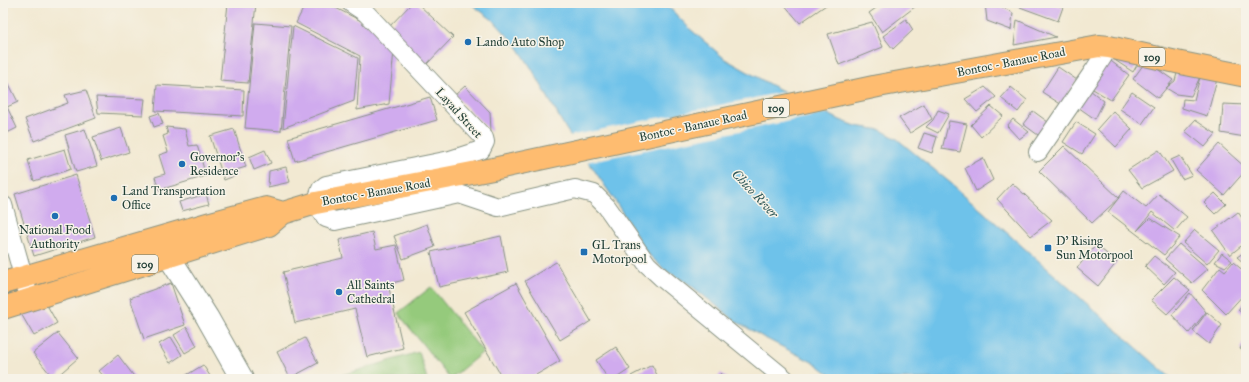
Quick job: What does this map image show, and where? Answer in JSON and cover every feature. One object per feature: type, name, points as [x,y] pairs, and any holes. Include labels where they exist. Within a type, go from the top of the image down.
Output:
[{"type":"main road","name":"Bontoc - Banaue Road","points":[[3,283],[24,277],[163,247],[210,234],[266,208],[282,213],[316,203],[493,170],[878,86],[1099,46],[1109,46],[1181,64],[1246,76]]},
{"type":"main road","name":"Bontoc - Banaue Road","points":[[3,308],[30,300],[163,247]]},
{"type":"street","name":"Layad Street","points":[[316,203],[321,190],[326,185],[450,160],[481,150],[485,142],[484,138],[366,13],[351,3]]},
{"type":"street","points":[[1038,152],[1109,46]]},
{"type":"street","points":[[316,203],[326,218],[335,221],[459,194],[498,207],[575,190],[594,194],[607,208],[647,264],[661,278],[785,379]]},
{"type":"street","points":[[3,205],[30,300]]},
{"type":"street","points":[[163,247],[207,317],[242,379]]},
{"type":"green space","points":[[431,287],[483,352],[450,379],[398,313]]},
{"type":"green space","points":[[419,352],[427,379],[337,379],[336,377]]},
{"type":"water","name":"Chico River","points":[[470,3],[665,3],[690,29],[725,59],[771,85],[840,120],[856,126],[881,130],[897,139],[953,185],[1172,379],[836,379],[816,364],[737,322],[689,284],[665,270],[647,253],[614,199],[566,129],[532,69],[517,46],[494,21]]},
{"type":"pier","points":[[788,91],[829,113],[586,162],[569,136]]},
{"type":"building","points":[[228,3],[256,3],[248,83],[220,81]]},
{"type":"building","points":[[306,3],[326,3],[375,28],[394,50],[389,104],[357,110],[360,56],[296,23]]},
{"type":"building","points":[[412,3],[417,3],[453,37],[425,66],[387,29]]},
{"type":"building","points":[[783,3],[829,3],[800,23]]},
{"type":"building","points":[[883,3],[912,3],[916,6],[882,32],[869,13]]},
{"type":"building","points":[[985,3],[995,3],[1013,13],[1011,30],[987,21]]},
{"type":"building","points":[[1009,3],[1051,3],[1063,7],[1058,21]]},
{"type":"building","points":[[906,19],[913,30],[893,49],[883,36]]},
{"type":"building","points":[[1017,20],[1056,37],[1014,45]]},
{"type":"building","points":[[872,22],[883,47],[839,65],[828,34]]},
{"type":"building","points":[[255,23],[291,26],[281,131],[245,128]]},
{"type":"building","points":[[293,26],[358,58],[354,101],[283,128]]},
{"type":"building","points":[[1110,57],[1141,58],[1133,72]]},
{"type":"building","points":[[1107,58],[1129,75],[1111,100],[1088,86]]},
{"type":"building","points":[[1146,61],[1173,80],[1158,98],[1133,79]]},
{"type":"building","points":[[1058,67],[1077,80],[1062,105],[1042,92]]},
{"type":"building","points":[[1178,69],[1200,77],[1191,96],[1176,94],[1166,88],[1175,81]]},
{"type":"building","points":[[3,72],[18,102],[7,107],[17,128],[3,135]]},
{"type":"building","points":[[1200,77],[1217,79],[1207,116],[1182,108],[1183,99],[1194,100]]},
{"type":"building","points":[[157,85],[244,90],[243,116],[155,111]]},
{"type":"building","points":[[465,86],[490,112],[491,132],[455,95]]},
{"type":"building","points":[[985,87],[996,97],[977,112],[965,99]]},
{"type":"building","points":[[1011,87],[1027,100],[1018,112],[1001,98]]},
{"type":"building","points":[[1086,87],[1104,101],[1095,119],[1075,105]]},
{"type":"building","points":[[86,90],[96,118],[34,141],[25,119],[68,103],[65,95]]},
{"type":"building","points":[[1132,92],[1154,107],[1142,124],[1120,109]]},
{"type":"building","points":[[96,97],[145,99],[143,115],[98,113]]},
{"type":"building","points":[[430,97],[437,120],[295,161],[288,138]]},
{"type":"building","points":[[924,104],[932,119],[910,133],[899,118]]},
{"type":"building","points":[[1223,104],[1246,105],[1245,137],[1221,133]]},
{"type":"building","points":[[991,106],[1003,116],[981,137],[971,125]]},
{"type":"building","points":[[938,110],[949,114],[938,133],[926,127],[933,120]]},
{"type":"building","points":[[1033,111],[1052,125],[1042,138],[1023,124]]},
{"type":"building","points":[[1113,111],[1132,129],[1116,147],[1097,129]]},
{"type":"building","points":[[159,113],[163,124],[154,127],[150,116]]},
{"type":"building","points":[[1013,119],[1029,132],[1019,139],[1007,126]]},
{"type":"building","points":[[1195,120],[1216,134],[1205,147],[1185,131]]},
{"type":"building","points":[[949,121],[967,124],[960,152],[942,149]]},
{"type":"building","points":[[1076,122],[1095,134],[1082,154],[1063,142]]},
{"type":"building","name":"Governor's Residence","points":[[166,127],[185,129],[189,146],[197,145],[206,176],[159,190],[155,177],[165,174],[159,155],[168,152],[163,136],[168,134]]},
{"type":"building","points":[[121,128],[129,152],[101,161],[93,137]]},
{"type":"building","points":[[85,129],[97,166],[76,172],[65,135]]},
{"type":"building","points":[[234,129],[246,167],[236,170],[237,175],[224,180],[210,136]]},
{"type":"building","points":[[924,133],[937,137],[932,153],[918,148]]},
{"type":"building","points":[[1219,144],[1246,168],[1246,170],[1224,195],[1196,170]]},
{"type":"building","points":[[1064,146],[1119,198],[1092,223],[1039,171]]},
{"type":"building","points":[[65,149],[71,169],[34,181],[28,160]]},
{"type":"building","points":[[265,150],[271,163],[254,170],[249,157]]},
{"type":"building","points":[[1159,150],[1173,171],[1142,188],[1128,170]]},
{"type":"building","points":[[1180,156],[1192,175],[1182,179],[1171,160]]},
{"type":"building","points":[[983,158],[993,180],[976,191],[965,168]]},
{"type":"building","points":[[286,167],[290,182],[268,187],[269,171]]},
{"type":"building","name":"National Food Authority","points":[[76,175],[95,237],[34,256],[15,194]]},
{"type":"building","points":[[1012,183],[1052,220],[1031,236],[997,199]]},
{"type":"building","points":[[1124,191],[1146,208],[1159,194],[1187,217],[1175,231],[1152,212],[1137,231],[1150,218],[1180,237],[1164,255],[1108,212]]},
{"type":"building","points":[[1215,193],[1226,204],[1215,214],[1204,203]]},
{"type":"building","points":[[206,194],[209,204],[182,211],[179,202]]},
{"type":"building","points":[[1238,212],[1246,224],[1246,242],[1230,255],[1213,231]]},
{"type":"building","points":[[427,224],[435,247],[403,259],[394,236]]},
{"type":"building","points":[[1195,230],[1219,250],[1207,264],[1183,243]]},
{"type":"building","name":"All Saints Cathedral","points":[[372,232],[376,249],[396,245],[404,280],[388,284],[403,348],[367,357],[355,309],[295,323],[283,272],[343,258],[339,240]]},
{"type":"building","points":[[501,236],[508,272],[439,287],[431,252]]},
{"type":"building","points":[[1179,244],[1208,269],[1192,283],[1165,259]]},
{"type":"building","points":[[1096,245],[1117,262],[1098,286],[1077,268]]},
{"type":"building","points":[[1246,251],[1246,265],[1237,257]]},
{"type":"building","points":[[1222,253],[1232,261],[1225,267],[1215,262]]},
{"type":"building","points":[[1154,256],[1175,272],[1164,284],[1145,266]]},
{"type":"building","points":[[556,262],[591,321],[560,340],[525,281]]},
{"type":"building","points":[[1233,262],[1246,273],[1246,292],[1226,314],[1202,290],[1220,267],[1225,271]]},
{"type":"building","points":[[1174,277],[1190,290],[1167,314],[1151,300]]},
{"type":"building","points":[[171,283],[185,325],[144,339],[130,298]]},
{"type":"building","points":[[516,283],[560,361],[529,379],[503,379],[464,312]]},
{"type":"building","points":[[1190,293],[1206,312],[1189,333],[1172,315]]},
{"type":"building","points":[[43,298],[57,323],[34,336],[20,312]]},
{"type":"building","points":[[1246,299],[1246,316],[1238,310]]},
{"type":"building","points":[[1207,312],[1222,325],[1209,344],[1193,331]]},
{"type":"building","points":[[187,327],[197,346],[185,353],[174,335]]},
{"type":"building","points":[[58,333],[78,358],[54,379],[33,353]]},
{"type":"building","points":[[171,337],[182,355],[170,363],[159,344]]},
{"type":"building","points":[[305,338],[318,363],[290,378],[277,352]]},
{"type":"building","points":[[1246,338],[1246,352],[1240,349]]},
{"type":"building","points":[[616,347],[630,369],[615,379],[608,379],[596,360]]},
{"type":"building","points":[[118,355],[136,379],[106,379],[99,371]]},
{"type":"building","points":[[203,365],[212,379],[180,379]]},
{"type":"building","points":[[652,365],[659,379],[633,379],[631,376]]},
{"type":"building","points":[[721,373],[728,379],[717,379]]},
{"type":"place","name":"Lando Auto Shop","points":[[468,42]]},
{"type":"place","name":"Governor's Residence","points":[[182,164]]},
{"type":"place","name":"Land Transportation Office","points":[[114,198]]},
{"type":"place","name":"National Food Authority","points":[[55,216]]},
{"type":"place","name":"D' Rising Sun Motorpool","points":[[1048,248]]},
{"type":"place","name":"GL Trans Motorpool","points":[[584,252]]},
{"type":"place","name":"All Saints Cathedral","points":[[339,292]]}]
